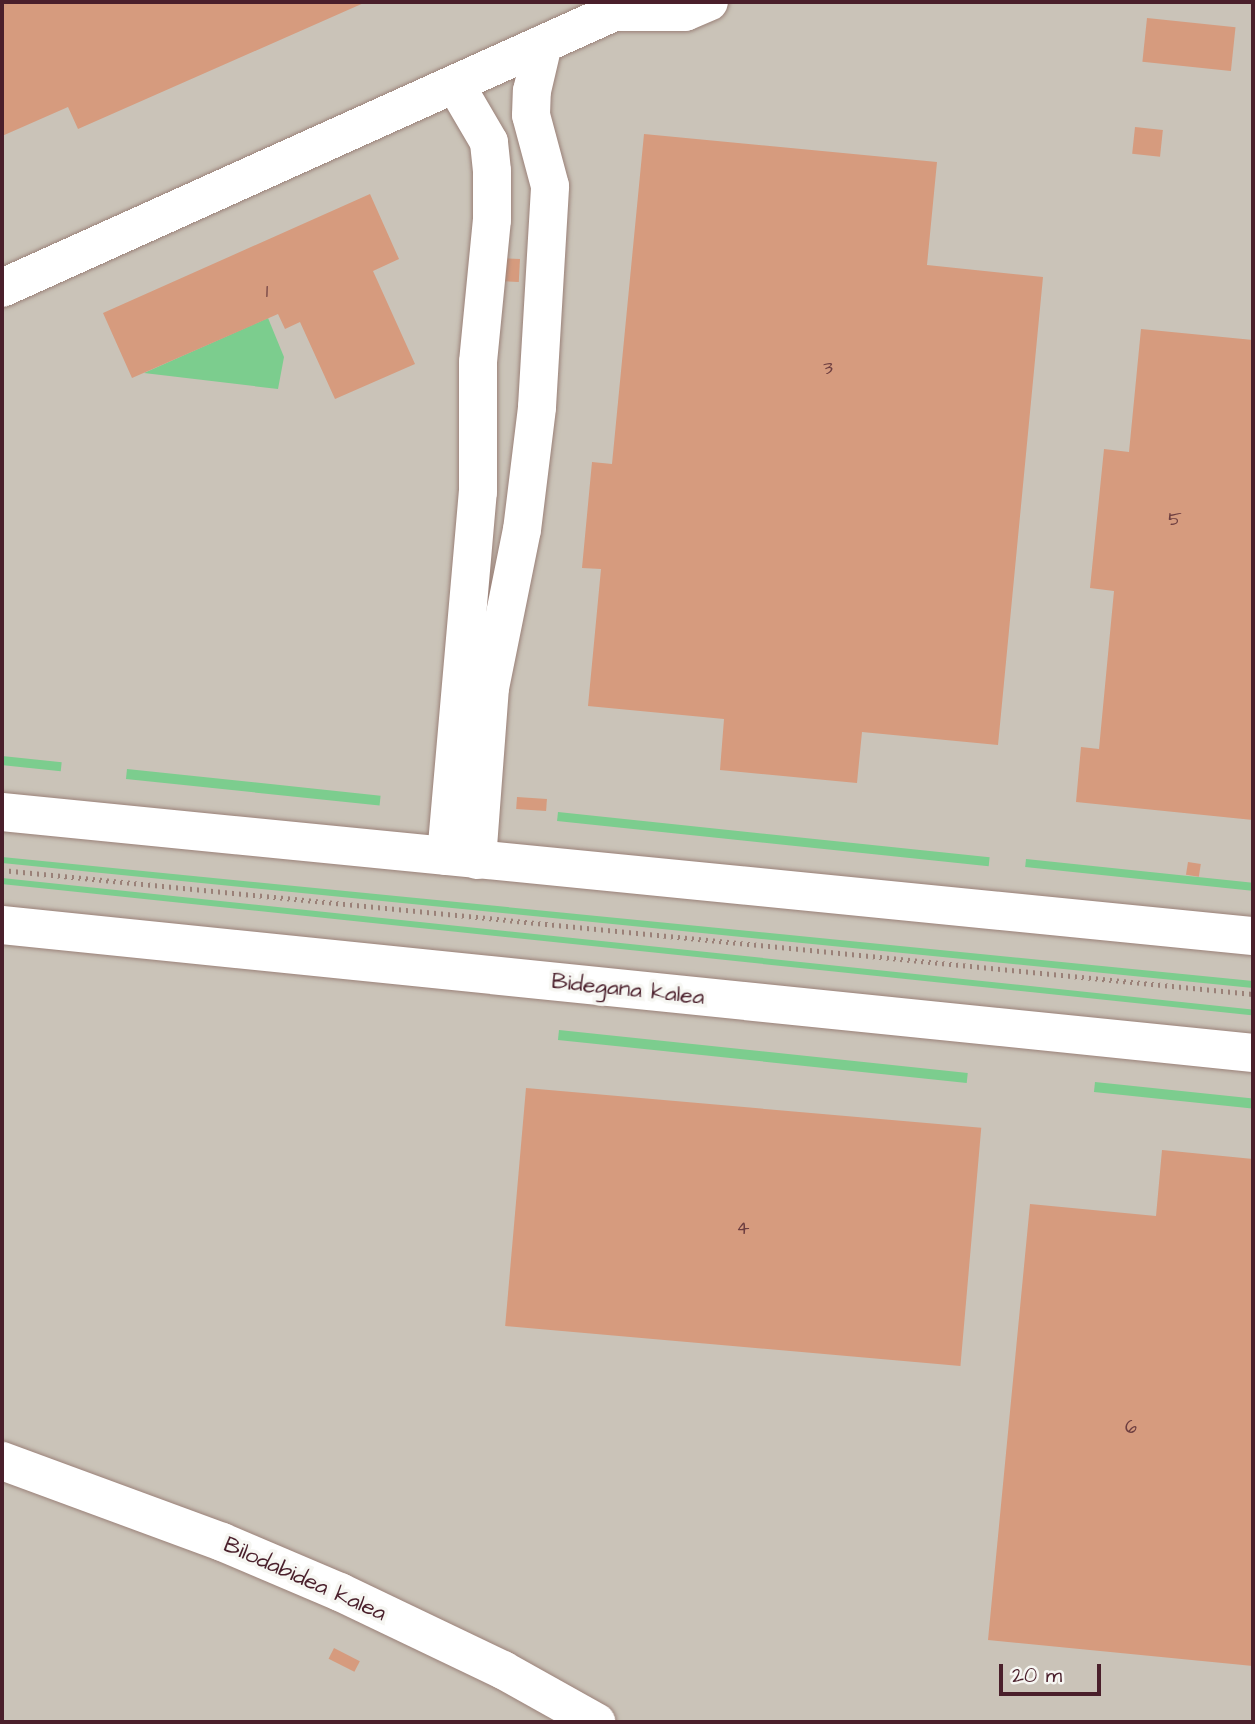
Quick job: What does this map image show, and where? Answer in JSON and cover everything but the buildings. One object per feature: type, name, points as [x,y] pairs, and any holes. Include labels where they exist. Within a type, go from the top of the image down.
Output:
[{"type":"street","points":[[2,288],[614,12],[685,12],[709,2]]},
{"type":"street","points":[[462,858],[490,688],[522,530],[537,407],[550,186],[531,115],[532,91],[544,44]]},
{"type":"street","points":[[455,84],[489,142],[492,220],[478,362],[478,492],[462,858]]},
{"type":"street","points":[[2,812],[1253,936]]},
{"type":"street","name":"Bidegana kalea","points":[[2,925],[1253,1053]]},
{"type":"street","name":"Bilodabidea kalea","points":[[2,1461],[222,1542],[340,1592],[503,1670],[596,1722]]},
{"type":"path","points":[[2,870],[1253,994]]},
{"type":"shaded area","points":[[2,2],[1253,2],[1253,1722],[2,1722]]},
{"type":"green space","points":[[268,318],[284,357],[278,389],[144,373]]},
{"type":"green space","points":[[2,756],[62,762],[61,771],[2,765]]},
{"type":"green space","points":[[127,769],[381,796],[380,806],[126,779]]},
{"type":"green space","points":[[558,812],[990,857],[989,866],[557,821]]},
{"type":"green space","points":[[2,857],[1253,981],[1253,988],[2,863]]},
{"type":"green space","points":[[1026,859],[1253,883],[1252,891],[1025,867]]},
{"type":"green space","points":[[2,878],[1252,1009],[1251,1015],[2,884]]},
{"type":"green space","points":[[559,1030],[968,1073],[967,1083],[558,1040]]},
{"type":"green space","points":[[1095,1082],[1253,1099],[1252,1109],[1094,1092]]}]
